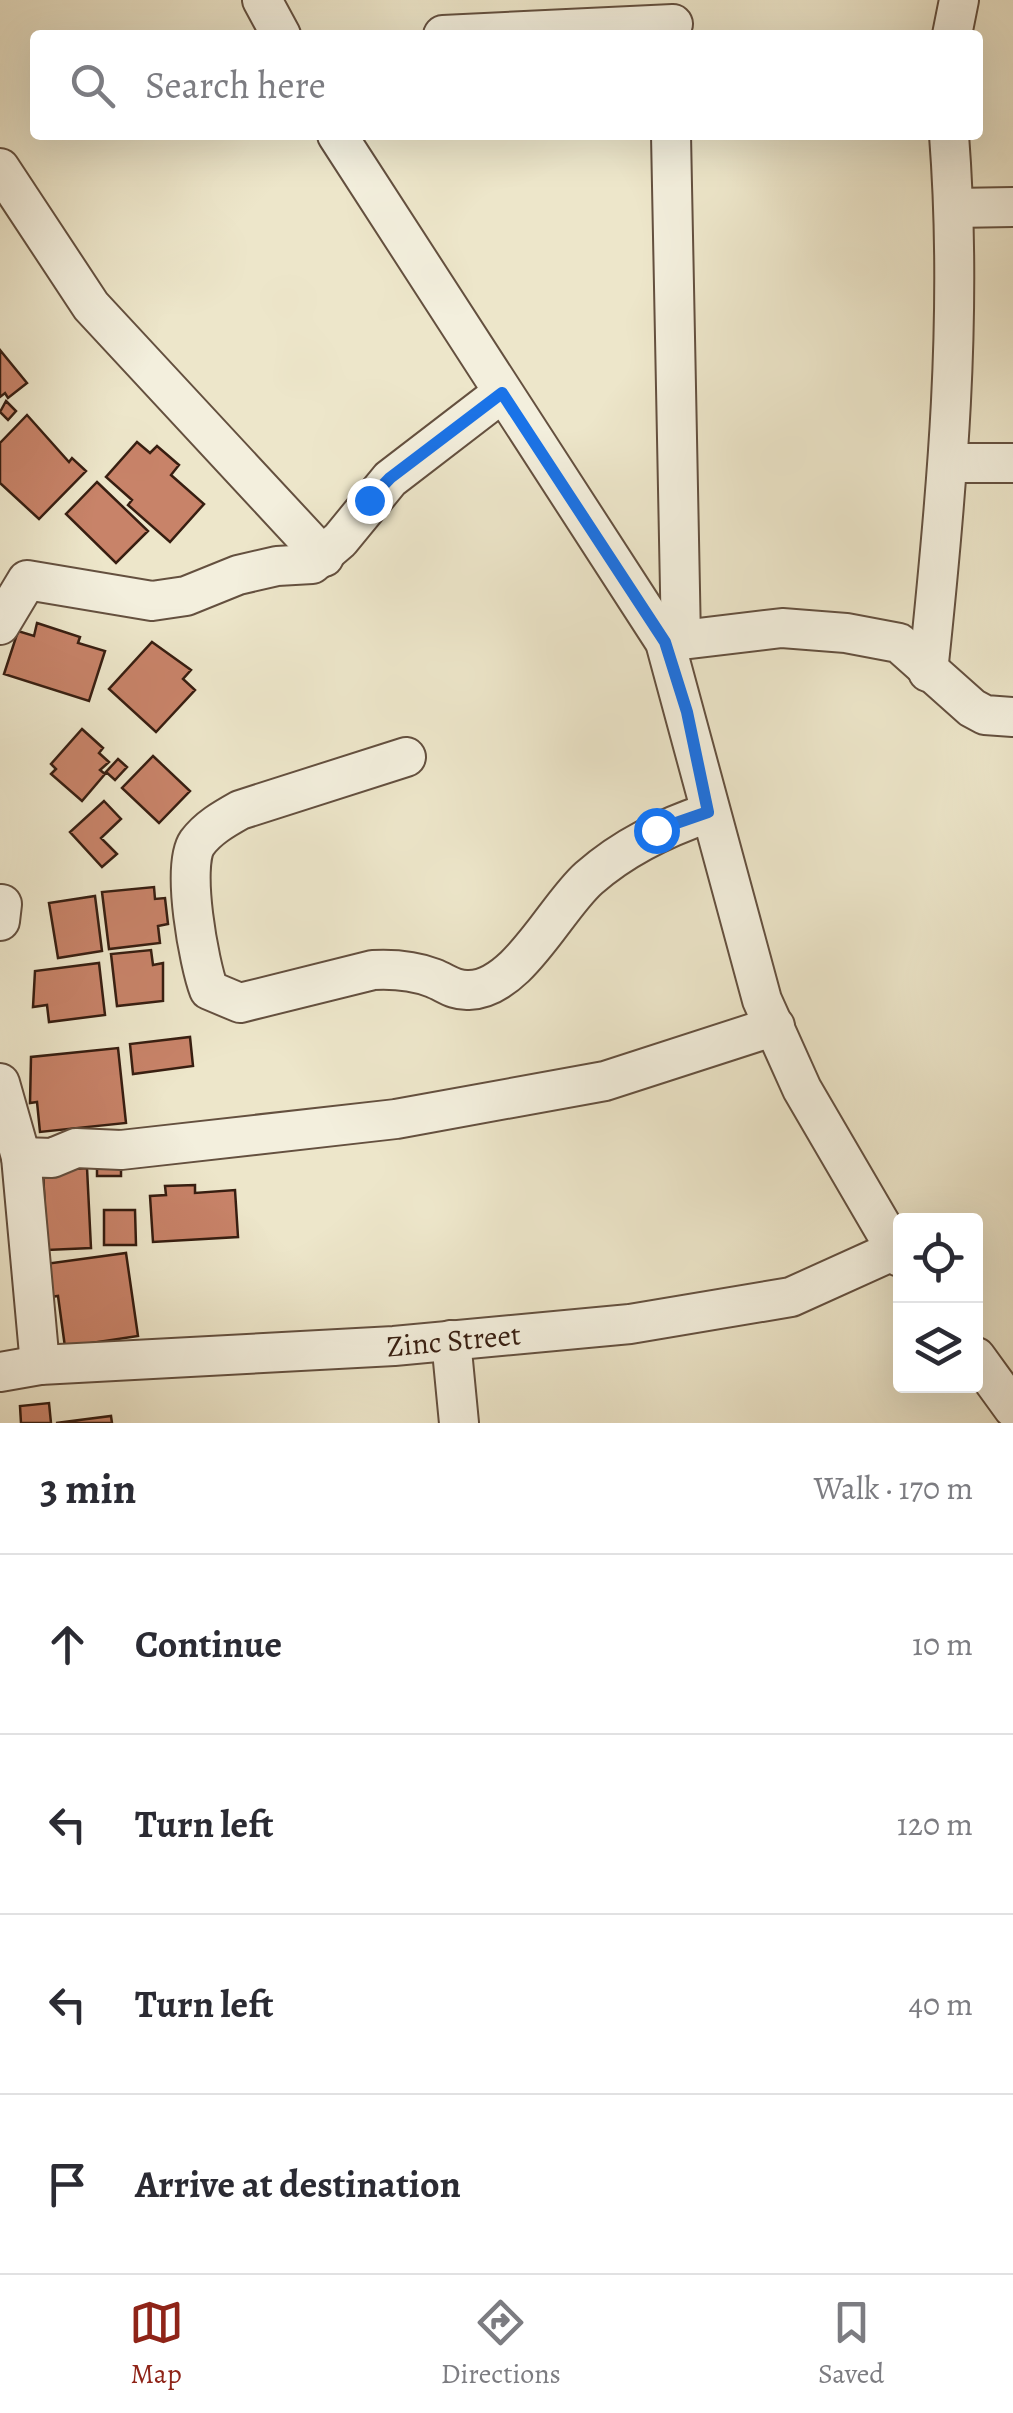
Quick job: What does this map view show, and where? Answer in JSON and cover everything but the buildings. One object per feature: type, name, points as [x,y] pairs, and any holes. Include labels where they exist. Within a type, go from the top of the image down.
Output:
[{"type":"street","points":[[262,0],[278,30]]},
{"type":"street","points":[[953,30],[958,0]]},
{"type":"street","points":[[520,30],[673,20]]},
{"type":"street","points":[[341,140],[502,393],[673,641]]},
{"type":"street","points":[[671,140],[673,641],[687,712],[708,812],[762,1000],[802,1089],[893,1244]]},
{"type":"street","points":[[928,672],[950,463],[954,208],[949,140]]},
{"type":"street","points":[[0,168],[92,306],[324,556]]},
{"type":"street","points":[[954,208],[1013,207]]},
{"type":"street","points":[[0,625],[13,573],[152,601],[186,596],[277,566],[305,566],[324,556],[390,478],[502,393]]},
{"type":"street","points":[[950,463],[1013,463]]},
{"type":"street","points":[[673,641],[782,628],[846,632],[898,643],[984,715],[1013,717]]},
{"type":"street","points":[[406,757],[240,810],[216,823],[195,846],[190,869],[209,990],[240,1003],[373,970],[393,969],[432,978],[450,988],[490,986],[528,952],[588,879],[656,830],[708,812]]},
{"type":"street","points":[[21,1157],[52,1158],[76,1148],[121,1150],[415,1116],[605,1081],[774,1026]]},
{"type":"street","points":[[0,1082],[21,1157],[40,1365]]},
{"type":"street","name":"Zinc Street","points":[[0,1372],[40,1365],[451,1340],[630,1324],[791,1296],[893,1255]]},
{"type":"street","points":[[451,1340],[458,1423]]},
{"type":"street","points":[[983,1367],[1013,1408]]},
{"type":"route","points":[[369,500],[390,478],[502,393],[665,642],[687,712],[708,812],[656,830]]}]
